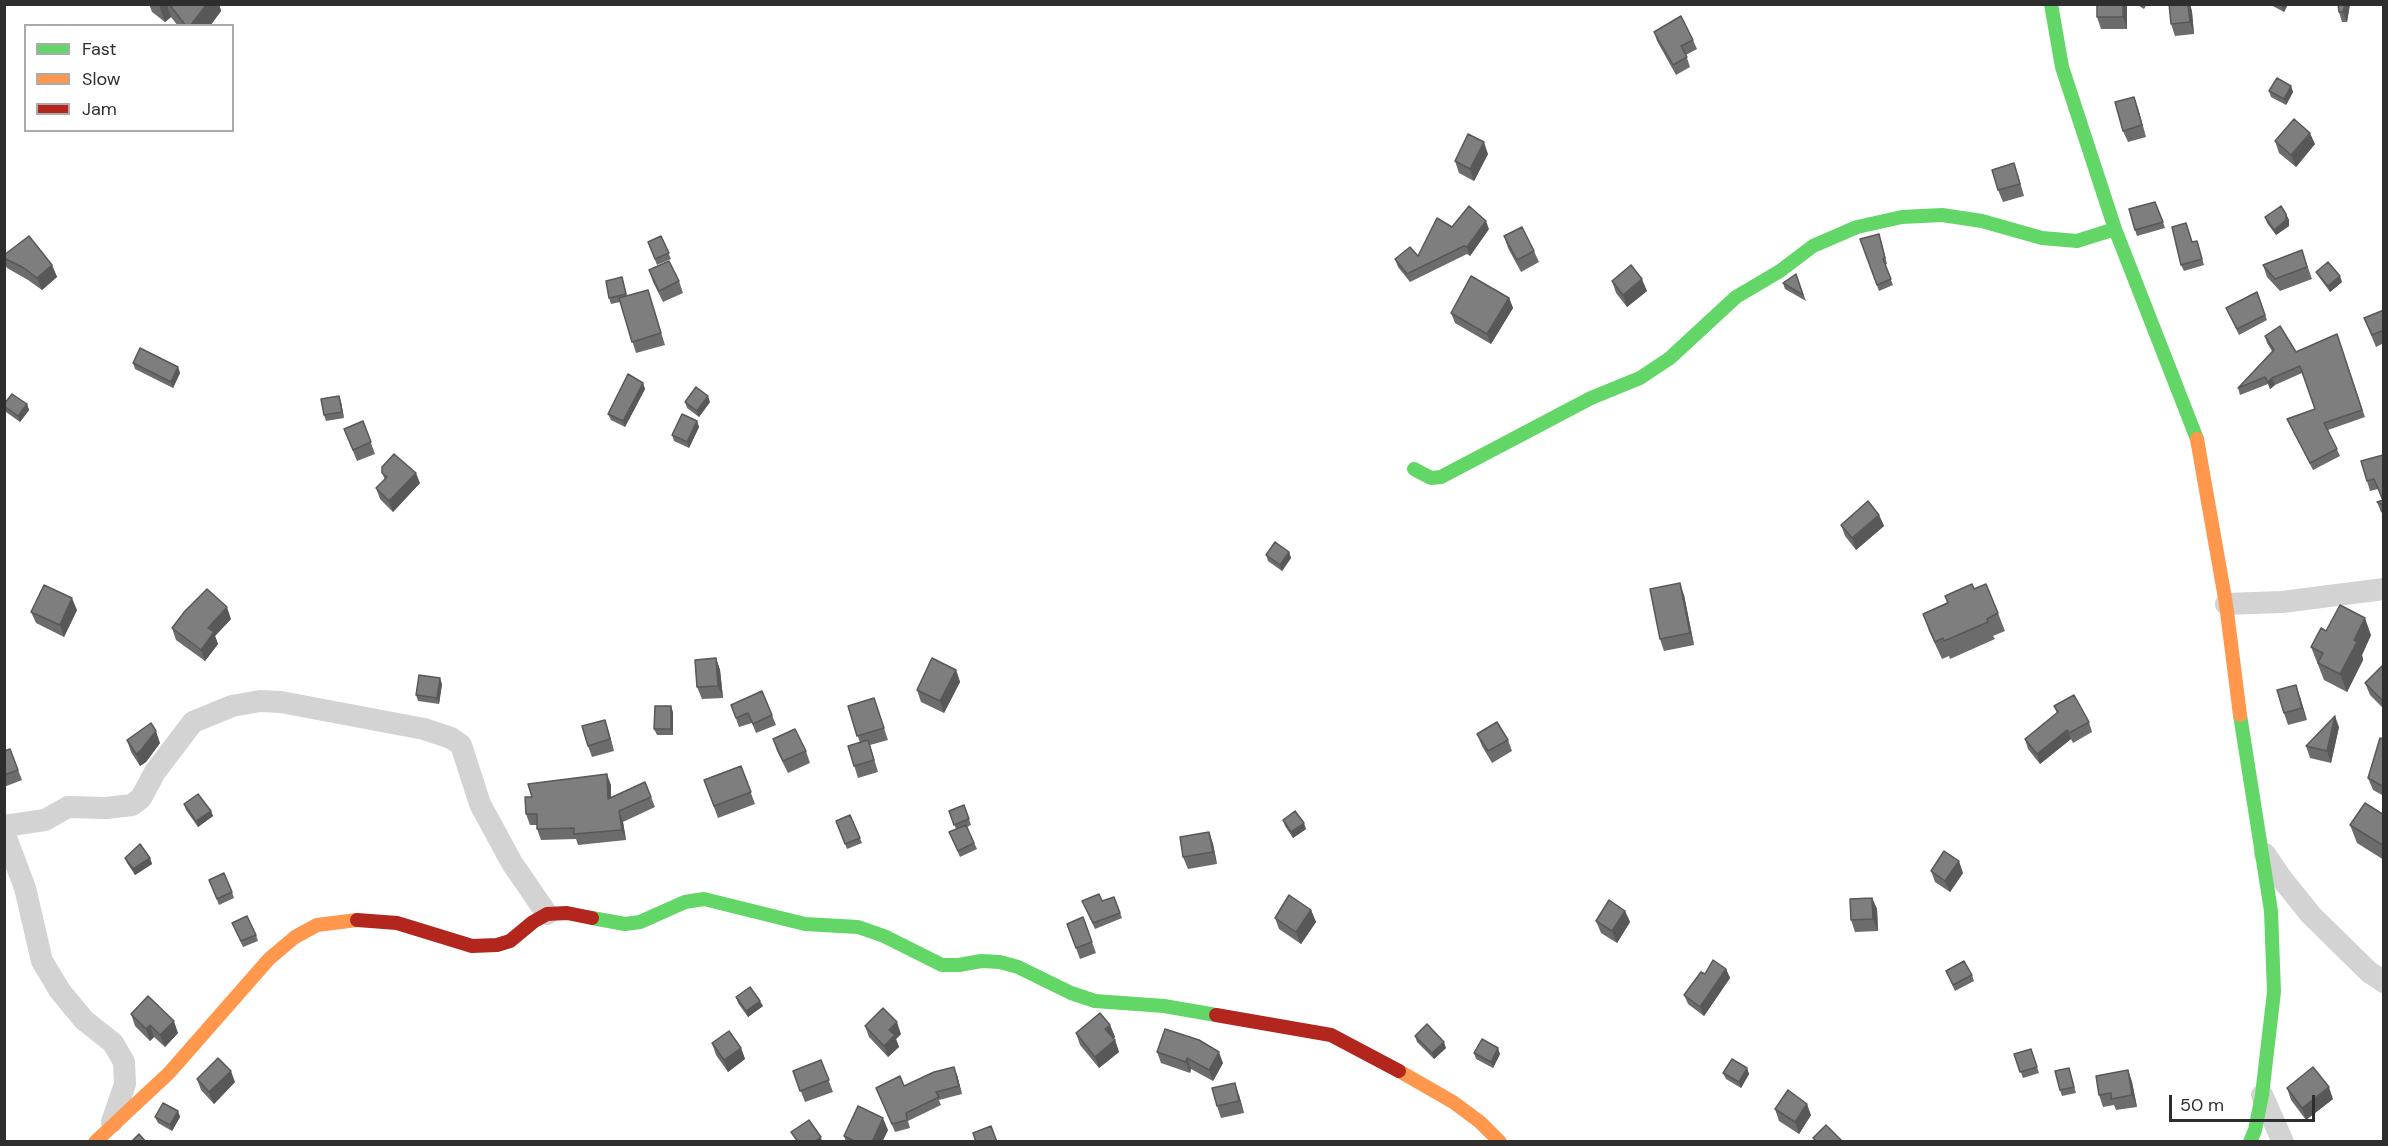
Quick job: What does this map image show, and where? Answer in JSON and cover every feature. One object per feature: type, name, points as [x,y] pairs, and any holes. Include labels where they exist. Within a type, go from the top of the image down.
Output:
[{"type":"street","points":[[2051,4],[2062,67],[2115,229],[2199,443],[2226,604],[2240,715],[2271,911],[2274,992],[2262,1095],[2255,1130],[2250,1142]]},
{"type":"street","points":[[1414,469],[1431,478],[1441,477],[1591,398],[1640,378],[1670,358],[1736,297],[1780,271],[1813,246],[1857,227],[1902,217],[1942,215],[1982,221],[2042,238],[2077,241],[2115,229]]},
{"type":"street","points":[[2226,604],[2282,602],[2384,589]]},
{"type":"street","points":[[4,826],[45,820],[68,807],[106,808],[132,805],[141,798],[155,772],[194,722],[232,706],[260,701],[281,702],[424,729],[451,738],[461,745],[480,804],[512,863],[548,914]]},
{"type":"street","points":[[4,832],[25,888],[42,961],[60,991],[84,1020],[113,1043],[124,1062],[125,1084],[102,1134]]},
{"type":"street","points":[[2263,850],[2282,879],[2311,915],[2369,972],[2384,982]]},
{"type":"street","points":[[102,1134],[169,1073],[269,959],[295,937],[317,925],[355,920],[396,923],[472,946],[497,945],[510,941],[533,922],[548,914],[567,913],[599,920],[633,923],[685,902],[704,899],[805,924],[858,927],[884,936],[942,965],[981,961],[1000,962],[1095,1001],[1164,1006],[1331,1035],[1453,1102],[1480,1122],[1500,1142]]},
{"type":"street","points":[[2262,1095],[2283,1142]]},
{"type":"building","points":[[169,4],[207,4],[192,24],[184,24]]},
{"type":"building","points":[[2097,4],[2123,4],[2123,17],[2097,17]]},
{"type":"building","points":[[2169,4],[2188,4],[2190,22],[2171,24]]},
{"type":"building","points":[[2338,4],[2345,4],[2343,12],[2339,12]]},
{"type":"building","points":[[1681,16],[1693,40],[1681,46],[1687,57],[1673,65],[1654,32]]},
{"type":"building","points":[[2277,78],[2291,86],[2284,99],[2269,91]]},
{"type":"building","points":[[2134,97],[2142,125],[2123,131],[2115,102]]},
{"type":"building","points":[[2294,119],[2310,133],[2291,155],[2275,141]]},
{"type":"building","points":[[1468,134],[1484,142],[1470,169],[1455,161]]},
{"type":"building","points":[[2014,163],[2020,184],[1998,190],[1992,170]]},
{"type":"building","points":[[2155,202],[2163,222],[2135,230],[2129,209]]},
{"type":"building","points":[[1469,206],[1486,221],[1467,247],[1464,246],[1407,274],[1395,259],[1410,247],[1418,256],[1437,218],[1452,227]]},
{"type":"building","points":[[2281,206],[2286,214],[2286,220],[2274,230],[2265,217]]},
{"type":"building","points":[[2186,223],[2192,242],[2197,241],[2202,259],[2181,265],[2172,227]]},
{"type":"building","points":[[1522,227],[1534,251],[1517,260],[1504,236]]},
{"type":"building","points":[[1879,234],[1885,258],[1883,259],[1891,279],[1877,285],[1860,239]]},
{"type":"building","points":[[29,236],[52,265],[37,278],[24,268],[4,258],[4,255]]},
{"type":"building","points":[[661,236],[669,253],[655,259],[648,242]]},
{"type":"building","points":[[2302,250],[2307,267],[2275,279],[2263,265]]},
{"type":"building","points":[[669,261],[679,281],[659,291],[649,270]]},
{"type":"building","points":[[2328,262],[2340,276],[2328,286],[2316,272]]},
{"type":"building","points":[[1631,265],[1642,279],[1623,295],[1612,281]]},
{"type":"building","points":[[1796,274],[1803,295],[1783,283]]},
{"type":"building","points":[[1471,276],[1509,298],[1487,334],[1451,313]]},
{"type":"building","points":[[622,277],[626,294],[609,298],[606,281]]},
{"type":"building","points":[[648,290],[661,333],[632,342],[619,298]]},
{"type":"building","points":[[2257,292],[2265,315],[2237,329],[2226,308]]},
{"type":"building","points":[[2384,310],[2384,330],[2372,335],[2364,318]]},
{"type":"building","points":[[2280,326],[2296,352],[2337,334],[2362,410],[2324,423],[2337,449],[2310,463],[2287,419],[2315,409],[2300,366],[2268,382],[2265,377],[2238,388],[2274,350],[2265,336]]},
{"type":"building","points":[[140,348],[178,367],[171,382],[133,363]]},
{"type":"building","points":[[628,374],[643,383],[623,421],[608,414]]},
{"type":"building","points":[[696,387],[708,396],[697,411],[685,402]]},
{"type":"building","points":[[12,394],[27,404],[18,416],[4,406]]},
{"type":"building","points":[[339,396],[342,412],[324,415],[321,399]]},
{"type":"building","points":[[682,414],[697,421],[687,442],[672,435]]},
{"type":"building","points":[[363,421],[371,442],[353,450],[344,429]]},
{"type":"building","points":[[394,454],[416,473],[389,501],[376,488],[387,477],[382,473],[382,467]]},
{"type":"building","points":[[2383,455],[2384,505],[2377,502],[2383,500],[2374,479],[2367,481],[2361,461]]},
{"type":"building","points":[[1868,501],[1879,515],[1852,538],[1841,525]]},
{"type":"building","points":[[1275,542],[1289,552],[1280,565],[1266,555]]},
{"type":"building","points":[[1680,583],[1690,633],[1660,639],[1650,589]]},
{"type":"building","points":[[1972,584],[1974,589],[1986,584],[1998,613],[1987,619],[1988,622],[1944,641],[1943,638],[1935,642],[1923,614],[1948,603],[1945,596]]},
{"type":"building","points":[[44,585],[72,598],[60,625],[31,612]]},
{"type":"building","points":[[207,589],[227,607],[208,628],[214,632],[201,650],[172,628]]},
{"type":"building","points":[[2340,605],[2365,618],[2354,640],[2357,642],[2340,674],[2318,663],[2323,653],[2311,647],[2321,628],[2326,631]]},
{"type":"building","points":[[716,658],[718,686],[697,687],[695,660]]},
{"type":"building","points":[[932,658],[956,670],[940,701],[917,690]]},
{"type":"building","points":[[2384,664],[2384,700],[2383,701],[2365,683]]},
{"type":"building","points":[[419,675],[440,678],[437,698],[416,695]]},
{"type":"building","points":[[2296,685],[2302,708],[2284,713],[2277,690]]},
{"type":"building","points":[[762,691],[772,715],[753,724],[748,713],[736,718],[731,705]]},
{"type":"building","points":[[2074,695],[2089,722],[2069,733],[2067,730],[2037,754],[2025,739],[2058,712],[2054,706]]},
{"type":"building","points":[[874,698],[884,728],[857,736],[848,706]]},
{"type":"building","points":[[655,706],[671,706],[671,729],[654,729]]},
{"type":"building","points":[[2335,716],[2327,751],[2306,746]]},
{"type":"building","points":[[605,720],[610,739],[588,746],[582,726]]},
{"type":"building","points":[[1497,722],[1508,740],[1488,751],[1477,734]]},
{"type":"building","points":[[151,723],[156,731],[136,754],[127,740]]},
{"type":"building","points":[[795,729],[806,751],[783,761],[773,739]]},
{"type":"building","points":[[2380,738],[2384,739],[2384,787],[2368,778]]},
{"type":"building","points":[[868,740],[874,760],[854,766],[848,746]]},
{"type":"building","points":[[10,749],[18,770],[4,775],[4,751]]},
{"type":"building","points":[[741,766],[751,792],[714,806],[704,780]]},
{"type":"building","points":[[607,774],[608,799],[645,782],[651,797],[619,811],[622,830],[574,834],[574,828],[537,829],[537,814],[526,814],[525,797],[532,797],[528,784]]},
{"type":"building","points":[[198,794],[211,811],[196,821],[184,804]]},
{"type":"building","points":[[2365,803],[2384,815],[2384,846],[2350,825]]},
{"type":"building","points":[[964,805],[969,819],[954,825],[949,811]]},
{"type":"building","points":[[1295,811],[1304,823],[1291,832],[1283,820]]},
{"type":"building","points":[[850,815],[860,838],[845,844],[836,821]]},
{"type":"building","points":[[966,825],[974,843],[958,851],[949,832]]},
{"type":"building","points":[[1209,832],[1213,852],[1183,857],[1180,837]]},
{"type":"building","points":[[140,844],[150,858],[133,869],[125,858]]},
{"type":"building","points":[[1944,851],[1959,861],[1945,881],[1931,871]]},
{"type":"building","points":[[224,873],[232,892],[217,899],[209,880]]},
{"type":"building","points":[[1099,894],[1102,901],[1114,897],[1120,913],[1093,923],[1082,901]]},
{"type":"building","points":[[1289,895],[1311,910],[1296,932],[1275,918]]},
{"type":"building","points":[[1872,898],[1873,919],[1851,920],[1850,899]]},
{"type":"building","points":[[1609,900],[1625,911],[1612,931],[1596,921]]},
{"type":"building","points":[[247,916],[256,935],[241,941],[232,923]]},
{"type":"building","points":[[1083,917],[1092,942],[1076,948],[1067,924]]},
{"type":"building","points":[[1713,960],[1726,969],[1700,1007],[1684,995],[1701,972],[1705,974]]},
{"type":"building","points":[[1964,961],[1972,975],[1953,985],[1946,971]]},
{"type":"building","points":[[750,987],[760,1001],[746,1011],[736,997]]},
{"type":"building","points":[[148,996],[174,1021],[160,1035],[150,1025],[146,1029],[131,1014]]},
{"type":"building","points":[[883,1008],[897,1022],[889,1030],[895,1035],[884,1046],[865,1026]]},
{"type":"building","points":[[1100,1013],[1110,1025],[1105,1029],[1115,1040],[1095,1057],[1076,1033]]},
{"type":"building","points":[[1427,1024],[1444,1042],[1432,1053],[1415,1036]]},
{"type":"building","points":[[1165,1029],[1199,1040],[1219,1052],[1209,1070],[1187,1058],[1186,1062],[1157,1052]]},
{"type":"building","points":[[729,1031],[741,1048],[724,1060],[712,1043]]},
{"type":"building","points":[[1482,1039],[1498,1048],[1491,1062],[1474,1053]]},
{"type":"building","points":[[2031,1049],[2037,1067],[2020,1072],[2014,1054]]},
{"type":"building","points":[[218,1058],[231,1071],[209,1092],[197,1079]]},
{"type":"building","points":[[1732,1059],[1747,1068],[1739,1082],[1723,1073]]},
{"type":"building","points":[[821,1060],[829,1080],[800,1091],[793,1071]]},
{"type":"building","points":[[954,1067],[959,1086],[936,1092],[939,1097],[906,1113],[907,1120],[892,1124],[876,1088],[900,1076],[904,1086],[934,1072]]},
{"type":"building","points":[[2313,1067],[2329,1087],[2302,1108],[2287,1088]]},
{"type":"building","points":[[2069,1068],[2074,1087],[2060,1090],[2055,1071]]},
{"type":"building","points":[[2128,1070],[2132,1095],[2111,1099],[2111,1093],[2099,1095],[2096,1076]]},
{"type":"building","points":[[1235,1083],[1239,1101],[1217,1106],[1212,1088]]},
{"type":"building","points":[[1788,1090],[1807,1104],[1795,1122],[1775,1109]]},
{"type":"building","points":[[163,1103],[178,1111],[170,1125],[155,1117]]},
{"type":"building","points":[[858,1106],[883,1118],[872,1142],[856,1142],[844,1136]]},
{"type":"building","points":[[809,1120],[821,1137],[814,1142],[798,1142],[791,1132]]},
{"type":"building","points":[[1826,1125],[1843,1142],[1817,1142],[1813,1138]]},
{"type":"building","points":[[991,1126],[997,1142],[976,1142],[973,1133]]},
{"type":"building","points":[[139,1134],[146,1142],[131,1142]]},
{"type":"traffic: fast","points":[[2051,4],[2062,67],[2115,229],[2197,439]]},
{"type":"traffic: fast","points":[[1414,469],[1431,478],[1441,477],[1591,398],[1640,378],[1670,358],[1736,297],[1780,271],[1813,246],[1857,227],[1902,217],[1942,215],[1982,221],[2042,238],[2077,241],[2115,229]]},
{"type":"traffic: fast","points":[[2240,715],[2271,911],[2274,992],[2262,1095],[2255,1130],[2250,1142]]},
{"type":"traffic: fast","points":[[592,918],[625,924],[640,922],[685,902],[704,899],[805,924],[858,927],[884,936],[942,965],[981,961],[1000,962],[1018,967],[1071,993],[1095,1001],[1164,1006],[1216,1015]]},
{"type":"traffic: slow","points":[[2197,439],[2226,604],[2240,715]]},
{"type":"traffic: slow","points":[[95,1142],[169,1073],[269,959],[295,937],[317,925],[357,920]]},
{"type":"traffic: slow","points":[[1399,1071],[1453,1102],[1480,1122],[1500,1142]]},
{"type":"traffic: jam","points":[[357,920],[397,923],[472,946],[497,945],[510,941],[547,914],[567,913],[592,918]]},
{"type":"traffic: jam","points":[[1216,1015],[1331,1035],[1399,1071]]}]
